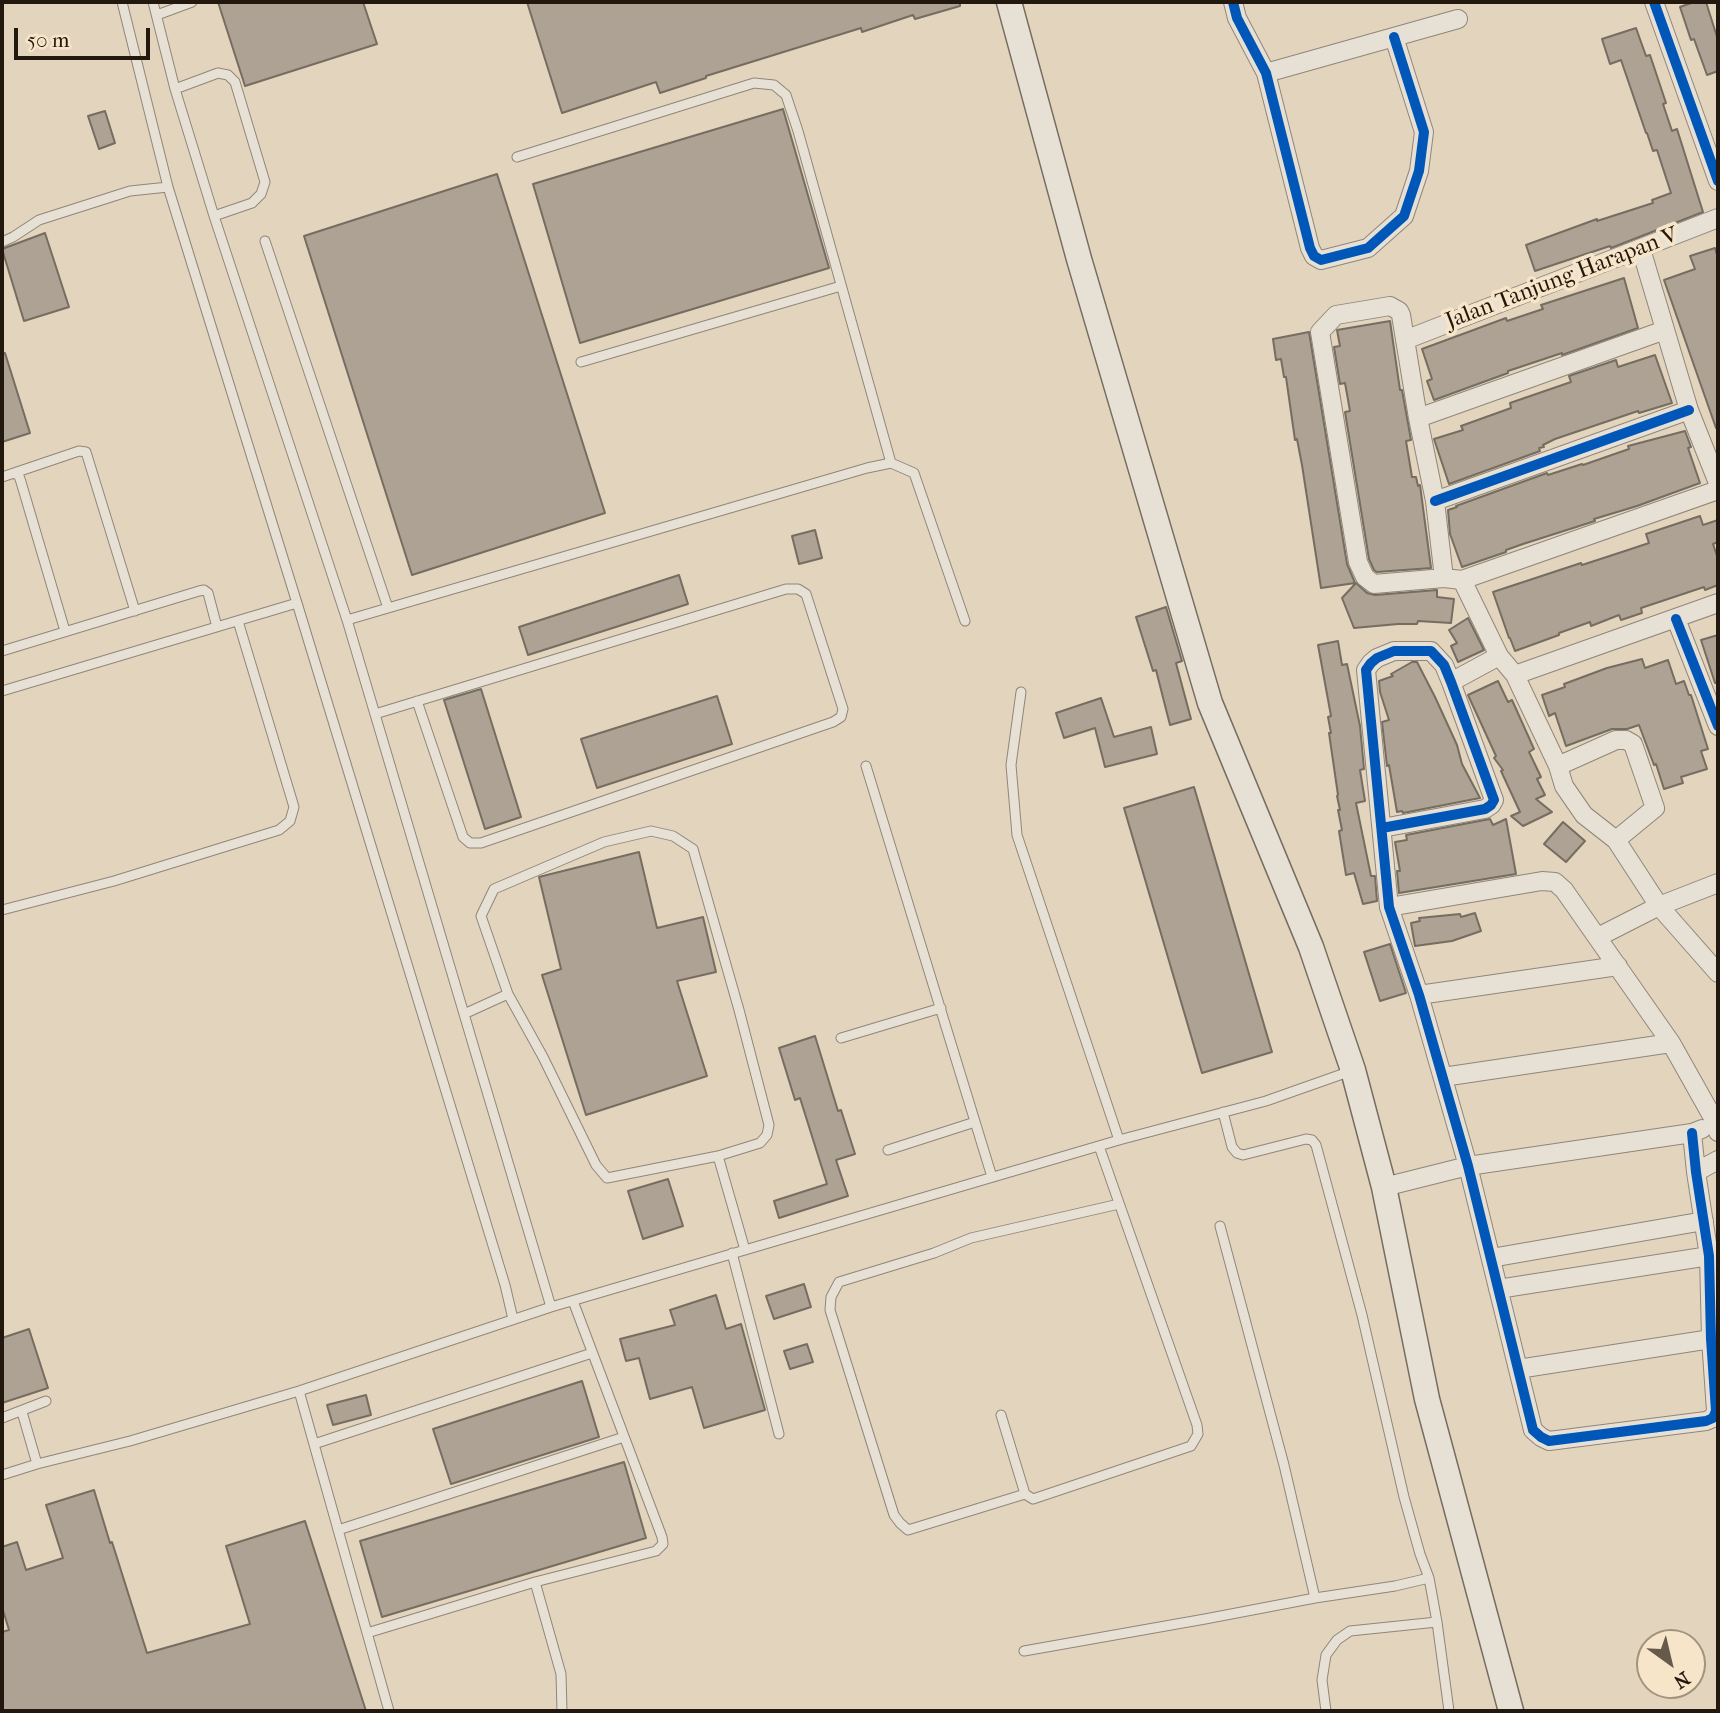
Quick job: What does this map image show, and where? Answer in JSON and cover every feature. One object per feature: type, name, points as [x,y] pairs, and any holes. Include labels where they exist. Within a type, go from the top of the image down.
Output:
[{"type":"main road","points":[[1009,2],[1079,259],[1210,703],[1311,947],[1353,1070],[1384,1187],[1427,1399],[1511,1711]]},
{"type":"street","points":[[1233,2],[1237,18],[1266,73],[1310,248],[1314,256],[1321,260],[1368,248],[1404,216],[1419,171],[1423,132],[1394,37]]},
{"type":"street","points":[[1654,2],[1718,181]]},
{"type":"street","points":[[1266,73],[1458,19]]},
{"type":"street","name":"Jalan Tanjung Harapan V","points":[[1405,340],[1718,218]]},
{"type":"street","points":[[1641,249],[1689,410],[1718,483]]},
{"type":"street","points":[[1718,490],[1453,579],[1374,584],[1361,570],[1358,562],[1320,332],[1336,315],[1390,306],[1399,311],[1434,501],[1453,579],[1499,656],[1516,675],[1558,766],[1564,786],[1584,815],[1616,840],[1659,906],[1718,973]]},
{"type":"street","points":[[1418,418],[1664,330]]},
{"type":"street","points":[[1434,501],[1689,410]]},
{"type":"street","points":[[1516,675],[1718,603]]},
{"type":"street","points":[[1676,619],[1714,706],[1718,726]]},
{"type":"street","points":[[1382,828],[1485,809],[1494,800],[1444,665],[1431,651],[1394,651],[1377,658],[1366,670],[1389,907],[1419,995],[1468,1166],[1533,1430],[1549,1441],[1713,1418],[1716,1411],[1709,1256],[1692,1133]]},
{"type":"street","points":[[1451,682],[1499,656]]},
{"type":"street","points":[[1558,766],[1616,740],[1626,740],[1633,744],[1655,807],[1616,840]]},
{"type":"street","points":[[1384,1187],[1468,1166],[1692,1133],[1718,1126],[1671,1043],[1598,937],[1564,890],[1555,882],[1542,881],[1389,907]]},
{"type":"street","points":[[1598,937],[1659,906],[1718,883]]},
{"type":"street","points":[[1419,995],[1618,965]]},
{"type":"street","points":[[1443,1077],[1671,1043]]},
{"type":"street","points":[[1696,1172],[1718,1160]]},
{"type":"street","points":[[1491,1258],[1704,1221]]},
{"type":"street","points":[[1498,1289],[1709,1256]]},
{"type":"street","points":[[1518,1369],[1711,1339]]},
{"type":"lane","points":[[122,2],[167,187],[297,603],[501,1271],[513,1319]]},
{"type":"lane","points":[[153,2],[175,89],[214,216],[347,620],[551,1307]]},
{"type":"lane","points":[[157,16],[192,2]]},
{"type":"lane","points":[[175,89],[218,73],[228,75],[235,82],[265,181],[261,194],[252,203],[214,216]]},
{"type":"lane","points":[[517,158],[754,83],[774,85],[786,95],[798,131],[891,463]]},
{"type":"lane","points":[[2,242],[39,220],[130,191],[167,187]]},
{"type":"lane","points":[[265,241],[388,608]]},
{"type":"lane","points":[[581,362],[841,286]]},
{"type":"lane","points":[[2,477],[79,451],[86,452],[135,611]]},
{"type":"lane","points":[[347,620],[891,463],[914,473],[965,621]]},
{"type":"lane","points":[[14,473],[19,476],[21,482],[65,631]]},
{"type":"lane","points":[[375,714],[416,701],[786,589],[798,589],[806,594],[843,709],[841,717],[833,722],[481,844],[470,843],[463,837],[416,701]]},
{"type":"lane","points":[[2,651],[204,590],[208,593],[217,627]]},
{"type":"lane","points":[[2,691],[297,603]]},
{"type":"lane","points":[[2,910],[114,881],[279,830],[290,821],[294,807],[238,621]]},
{"type":"lane","points":[[1021,692],[1011,765],[1017,835],[1119,1140]]},
{"type":"lane","points":[[866,766],[992,1177]]},
{"type":"lane","points":[[651,831],[673,836],[693,849],[769,1125],[767,1135],[760,1143],[718,1156],[607,1178],[596,1165],[543,1057],[508,994],[481,916],[494,889],[604,842],[651,831]]},
{"type":"lane","points":[[464,1014],[508,994]]},
{"type":"lane","points":[[841,1038],[941,1008]]},
{"type":"lane","points":[[2,1475],[130,1441],[299,1391],[551,1307],[1119,1140],[1266,1101],[1353,1070]]},
{"type":"lane","points":[[1223,1112],[1237,1153],[1243,1155],[1306,1139],[1312,1140],[1316,1145],[1362,1315],[1404,1497],[1429,1578],[1449,1711]]},
{"type":"lane","points":[[888,1150],[975,1122]]},
{"type":"lane","points":[[1001,1415],[1025,1494],[1034,1499],[1191,1446],[1198,1434],[1197,1424],[1100,1146]]},
{"type":"lane","points":[[718,1156],[745,1250]]},
{"type":"lane","points":[[1025,1494],[908,1530],[900,1523],[894,1515],[830,1310],[831,1297],[839,1282],[934,1253],[971,1238],[1119,1204]]},
{"type":"lane","points":[[1220,1226],[1284,1465],[1315,1598]]},
{"type":"lane","points":[[733,1254],[779,1434]]},
{"type":"lane","points":[[367,1633],[535,1582],[656,1551],[663,1544],[573,1301]]},
{"type":"lane","points":[[314,1444],[592,1353]]},
{"type":"lane","points":[[299,1391],[389,1711]]},
{"type":"lane","points":[[2,1418],[46,1401]]},
{"type":"lane","points":[[22,1412],[37,1464]]},
{"type":"lane","points":[[338,1530],[624,1437]]},
{"type":"lane","points":[[1024,1651],[1315,1598],[1395,1587],[1429,1578]]},
{"type":"lane","points":[[535,1582],[561,1674],[562,1711]]},
{"type":"lane","points":[[1326,1711],[1322,1680],[1326,1656],[1337,1640],[1350,1631],[1437,1622]]},
{"type":"building","points":[[218,2],[363,2],[377,44],[245,86]]},
{"type":"building","points":[[527,2],[960,2],[960,6],[915,19],[913,15],[862,32],[861,28],[660,93],[656,82],[562,113]]},
{"type":"building","points":[[1694,2],[1706,2],[1718,40],[1718,71],[1707,75],[1680,7]]},
{"type":"building","points":[[1636,28],[1646,56],[1650,55],[1672,131],[1677,129],[1703,212],[1611,248],[1610,246],[1535,271],[1526,245],[1597,219],[1653,203],[1652,200],[1671,193],[1657,150],[1653,151],[1646,133],[1621,60],[1610,64],[1602,39]]},
{"type":"building","points":[[783,109],[829,268],[580,343],[533,184]]},
{"type":"building","points":[[105,111],[115,143],[99,149],[88,116]]},
{"type":"building","points":[[497,174],[605,513],[412,575],[304,236]]},
{"type":"building","points":[[45,233],[69,307],[24,321],[2,249]]},
{"type":"building","points":[[1715,248],[1718,258],[1716,428],[1664,280],[1695,269],[1690,256]]},
{"type":"building","points":[[1624,278],[1638,328],[1508,371],[1434,400],[1427,381],[1432,379],[1422,349],[1506,318],[1507,321],[1543,309],[1541,305]]},
{"type":"building","points":[[1390,321],[1400,390],[1411,440],[1406,441],[1412,477],[1416,477],[1418,486],[1420,485],[1431,568],[1377,572],[1369,559],[1345,412],[1350,411],[1345,383],[1340,384],[1334,347],[1340,346],[1337,330]]},
{"type":"building","points":[[1309,332],[1347,564],[1355,583],[1321,588],[1286,377],[1281,359],[1276,360],[1273,339]]},
{"type":"building","points":[[5,353],[30,433],[2,442],[2,354]]},
{"type":"building","points":[[1655,355],[1672,403],[1639,413],[1638,411],[1555,439],[1539,448],[1540,451],[1449,484],[1434,439],[1463,430],[1461,426],[1511,408],[1510,403],[1571,382],[1569,376],[1616,360],[1618,367]]},
{"type":"building","points":[[1685,431],[1700,483],[1462,567],[1450,534],[1448,510],[1547,473],[1548,475],[1583,465],[1629,449],[1628,446]]},
{"type":"building","points":[[1700,516],[1703,525],[1718,520],[1718,542],[1713,544],[1718,559],[1718,585],[1641,608],[1642,613],[1621,620],[1619,615],[1591,626],[1590,622],[1515,651],[1493,592],[1649,543],[1646,534]]},
{"type":"building","points":[[815,530],[822,558],[799,564],[792,536]]},
{"type":"building","points":[[679,575],[688,604],[528,655],[519,627]]},
{"type":"building","points":[[1356,583],[1367,593],[1375,595],[1437,590],[1437,597],[1454,599],[1451,623],[1418,621],[1417,624],[1354,628],[1342,598]]},
{"type":"building","points":[[1166,607],[1182,661],[1176,663],[1191,719],[1170,725],[1156,670],[1153,671],[1136,617]]},
{"type":"building","points":[[1468,618],[1484,650],[1458,662],[1451,646],[1457,643],[1449,630]]},
{"type":"building","points":[[1718,635],[1718,682],[1715,683],[1701,640]]},
{"type":"building","points":[[1338,641],[1342,665],[1347,664],[1360,726],[1364,769],[1360,770],[1365,801],[1356,803],[1371,876],[1375,876],[1377,901],[1363,904],[1354,873],[1346,875],[1329,733],[1328,717],[1331,716],[1318,645]]},
{"type":"building","points":[[1642,659],[1645,668],[1668,660],[1676,684],[1684,681],[1708,749],[1701,751],[1707,769],[1681,777],[1683,783],[1664,789],[1639,725],[1627,729],[1612,729],[1566,746],[1555,713],[1549,716],[1542,695],[1607,668]]},
{"type":"building","points":[[1417,662],[1435,697],[1457,745],[1462,764],[1480,798],[1397,812],[1389,765],[1387,766],[1382,722],[1389,720],[1379,681],[1393,676],[1391,674]]},
{"type":"building","points":[[1498,681],[1508,702],[1512,700],[1534,749],[1529,752],[1541,777],[1537,779],[1545,795],[1536,799],[1552,812],[1523,826],[1511,816],[1520,812],[1468,695]]},
{"type":"building","points":[[481,689],[521,817],[485,829],[444,700]]},
{"type":"building","points":[[717,696],[732,744],[597,788],[581,739]]},
{"type":"building","points":[[1101,698],[1114,737],[1151,727],[1157,754],[1105,767],[1095,728],[1064,738],[1056,713]]},
{"type":"building","points":[[1194,787],[1272,1052],[1202,1073],[1124,808]]},
{"type":"building","points":[[1490,819],[1493,825],[1506,819],[1516,874],[1399,893],[1397,871],[1400,871],[1395,842],[1407,840],[1406,835]]},
{"type":"building","points":[[1563,822],[1585,841],[1566,862],[1544,844]]},
{"type":"building","points":[[639,852],[657,928],[703,917],[716,972],[677,981],[707,1076],[586,1115],[542,975],[561,969],[539,877]]},
{"type":"building","points":[[1475,913],[1481,931],[1452,941],[1415,946],[1411,923],[1420,921],[1419,918],[1460,914],[1461,917]]},
{"type":"building","points":[[1390,944],[1406,993],[1380,1001],[1364,952]]},
{"type":"building","points":[[815,1036],[838,1111],[841,1110],[855,1154],[836,1160],[848,1196],[779,1218],[774,1201],[827,1184],[800,1098],[795,1100],[779,1048]]},
{"type":"building","points":[[668,1179],[683,1226],[643,1239],[628,1191]]},
{"type":"building","points":[[804,1284],[811,1307],[774,1319],[766,1296]]},
{"type":"building","points":[[716,1295],[726,1329],[741,1324],[765,1410],[704,1428],[692,1387],[650,1399],[639,1358],[626,1361],[620,1339],[675,1325],[670,1310]]},
{"type":"building","points":[[29,1329],[48,1388],[2,1403],[2,1338]]},
{"type":"building","points":[[807,1344],[813,1362],[790,1369],[784,1351]]},
{"type":"building","points":[[582,1381],[599,1437],[451,1484],[433,1429]]},
{"type":"building","points":[[366,1395],[371,1415],[333,1425],[327,1405]]},
{"type":"building","points":[[624,1462],[646,1538],[382,1617],[360,1541]]},
{"type":"building","points":[[94,1490],[147,1653],[250,1624],[226,1546],[305,1521],[366,1711],[2,1711],[2,1632],[9,1630],[2,1607],[2,1547],[17,1542],[26,1570],[63,1558],[46,1505]]},
{"type":"cycle path","points":[[1233,2],[1237,18],[1266,73],[1310,248],[1314,256],[1321,260],[1368,248],[1404,216],[1419,171],[1424,132],[1394,37]]},
{"type":"cycle path","points":[[1654,2],[1718,181]]},
{"type":"cycle path","points":[[1435,501],[1689,410]]},
{"type":"cycle path","points":[[1676,619],[1718,726]]},
{"type":"cycle path","points":[[1382,828],[1485,809],[1494,800],[1444,665],[1431,651],[1394,651],[1377,658],[1366,670],[1389,907],[1419,995],[1468,1166],[1533,1430],[1549,1441],[1713,1418],[1716,1411],[1709,1256],[1692,1133]]}]
